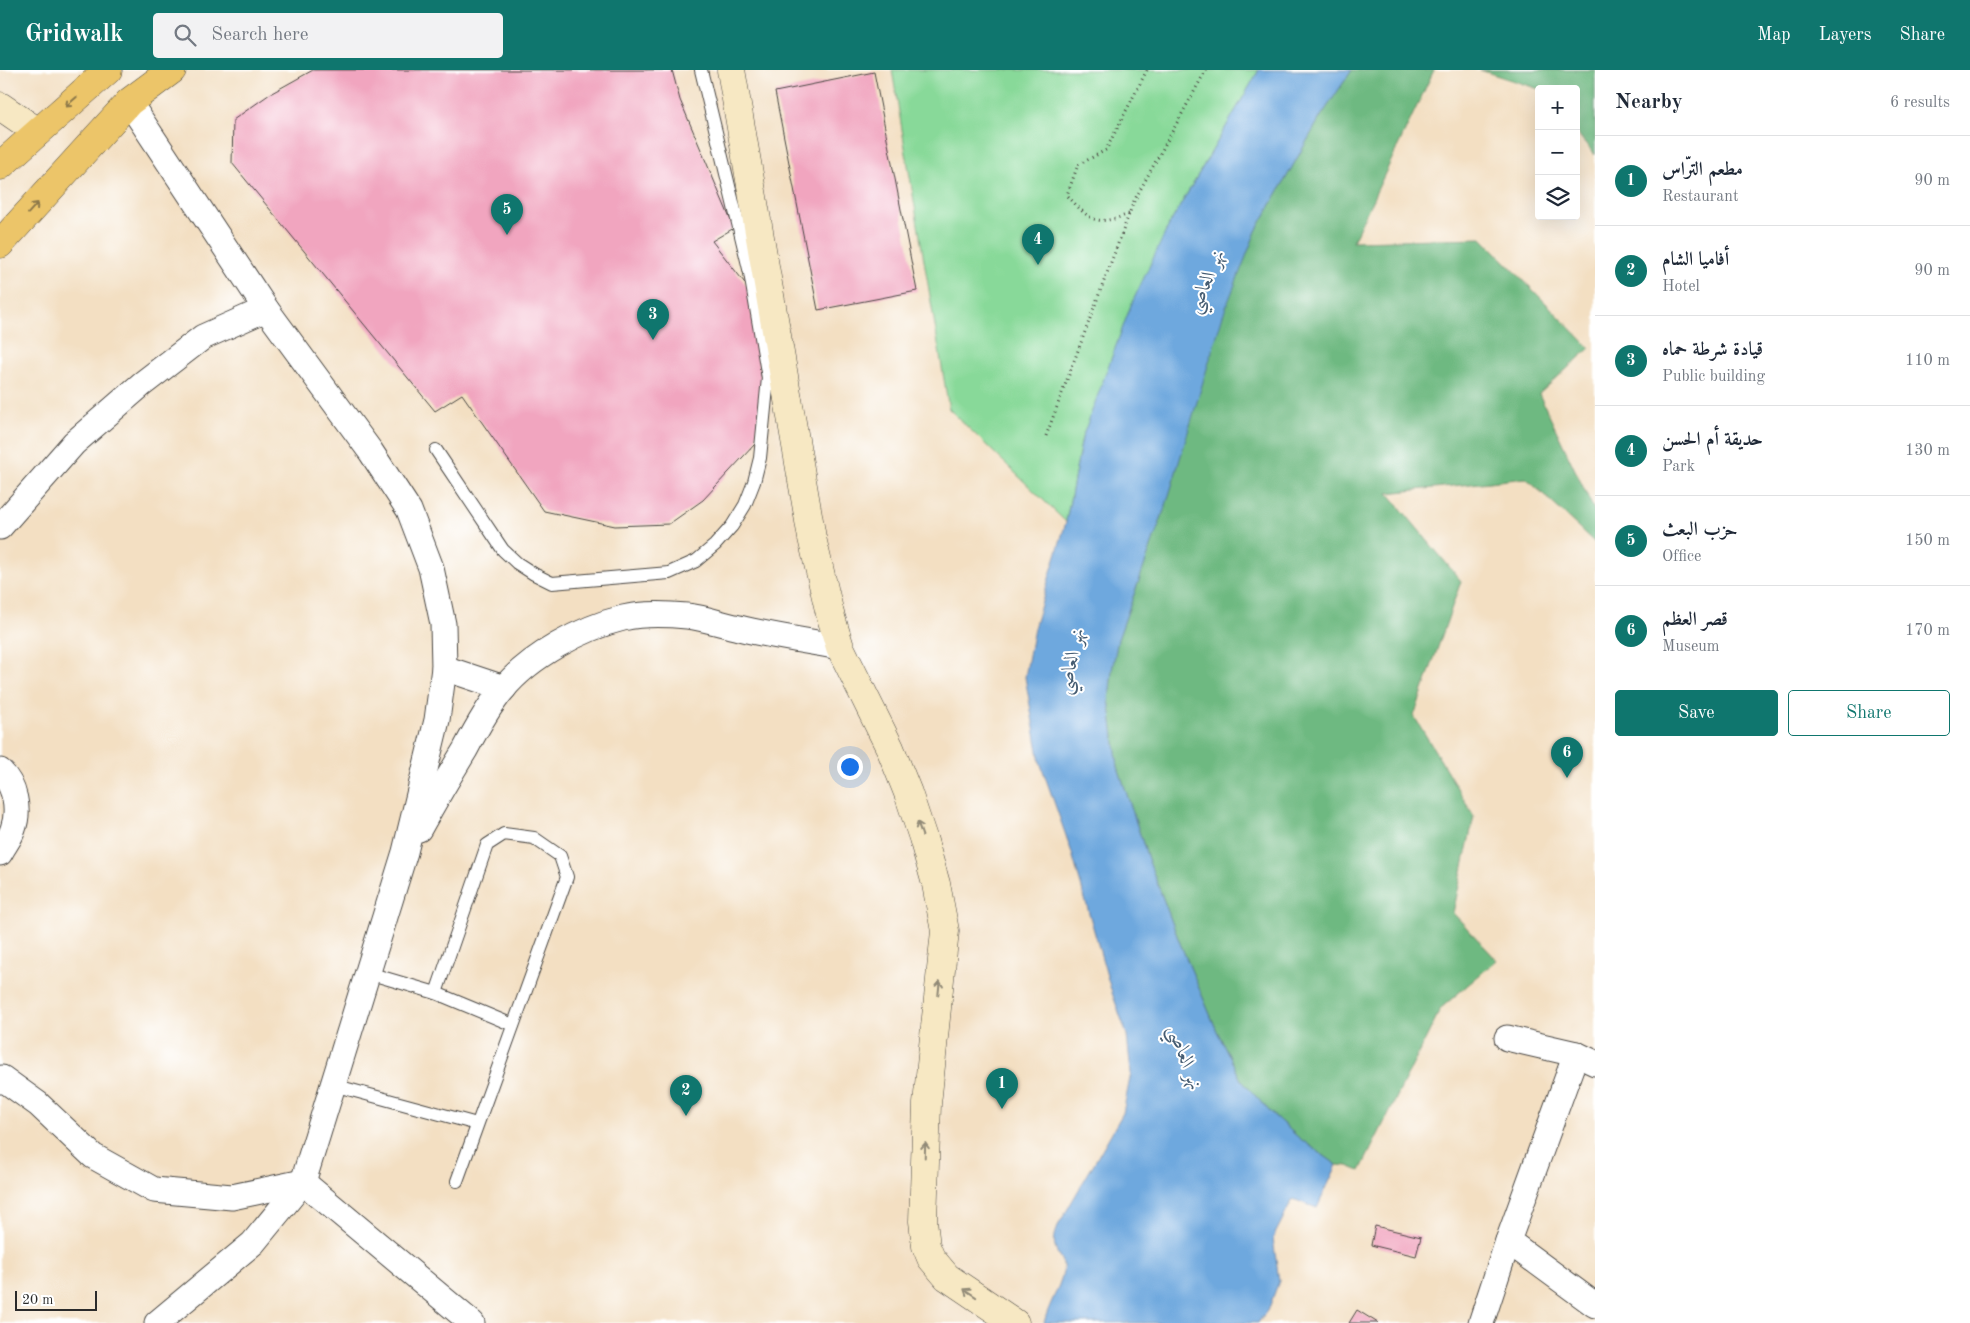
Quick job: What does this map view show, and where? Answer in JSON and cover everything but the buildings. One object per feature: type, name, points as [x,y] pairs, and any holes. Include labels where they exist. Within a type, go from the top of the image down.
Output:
[{"type":"main road","points":[[0,166],[108,70]]},
{"type":"main road","points":[[0,244],[129,102],[172,70]]},
{"type":"main road","points":[[731,70],[812,538],[830,614],[840,647],[890,748],[908,793],[933,875],[945,931],[927,1104],[923,1221],[926,1246],[932,1258],[947,1277],[1013,1322]]},
{"type":"main road","points":[[0,106],[38,132]]},
{"type":"street","points":[[129,102],[266,309],[371,452],[409,510],[431,568],[443,624],[444,668],[437,720],[406,852],[303,1182],[253,1243],[157,1323]]},
{"type":"street","points":[[0,527],[74,444],[142,384],[203,337],[266,309]]},
{"type":"street","points":[[406,852],[480,723],[504,688],[546,652],[571,638],[624,618],[666,615],[713,620],[738,628],[840,647]]},
{"type":"street","points":[[444,668],[504,688]]},
{"type":"street","points":[[0,771],[4,775],[16,800],[14,828],[0,853]]},
{"type":"street","points":[[1481,1323],[1508,1241],[1585,1059],[1507,1038]]},
{"type":"street","points":[[1,1079],[38,1104],[93,1156],[154,1190],[232,1197],[303,1182]]},
{"type":"street","points":[[303,1182],[472,1323]]},
{"type":"street","points":[[1508,1241],[1595,1305]]},
{"type":"lane","points":[[436,450],[504,550],[517,563],[552,583],[669,573],[696,561],[715,545],[732,526],[745,505],[754,482],[760,458],[768,378],[750,273],[701,70]]},
{"type":"lane","points":[[436,993],[487,845],[504,834],[534,838],[560,856],[567,877],[457,1181]]},
{"type":"lane","points":[[368,973],[436,993],[513,1025]]},
{"type":"lane","points":[[333,1085],[478,1124]]},
{"type":"path","points":[[1130,214],[1110,221],[1088,218],[1067,194],[1078,165],[1106,150],[1147,70]]},
{"type":"path","points":[[1046,436],[1134,201],[1206,70]]},
{"type":"green space","points":[[892,70],[1259,70],[1169,225],[1082,438],[1066,522],[949,409]]},
{"type":"green space","points":[[1352,70],[1434,70],[1353,241],[1482,238],[1590,348],[1539,394],[1595,512],[1595,543],[1526,478],[1388,493],[1461,581],[1414,716],[1474,816],[1453,913],[1497,960],[1441,1008],[1360,1171],[1348,1166],[1337,1165],[1299,1138],[1270,1112],[1241,1080],[1217,1031],[1179,941],[1148,859],[1118,767],[1109,699],[1118,639],[1167,502],[1222,315],[1256,231],[1321,116]]},
{"type":"green space","points":[[1480,70],[1595,70],[1595,155],[1580,137],[1580,85],[1535,85],[1535,88]]},
{"type":"water","name":"نهر العاصي","points":[[1259,70],[1352,70],[1321,116],[1256,231],[1223,315],[1167,502],[1118,639],[1109,699],[1118,767],[1148,859],[1179,941],[1217,1031],[1241,1080],[1270,1112],[1299,1138],[1337,1165],[1317,1208],[1293,1199],[1273,1238],[1279,1281],[1269,1308],[1258,1323],[1044,1323],[1063,1272],[1063,1265],[1054,1244],[1059,1224],[1123,1113],[1131,1073],[1127,1035],[1111,990],[1071,850],[1040,762],[1025,677],[1034,628],[1066,522],[1082,438],[1131,305],[1169,225]]},
{"type":"place","name":"حزب البعث","points":[[507,235]]},
{"type":"place","name":"حديقة أم الحسن","points":[[1038,265]]},
{"type":"place","name":"قيادة شرطة حماه","points":[[653,340]]},
{"type":"place","name":"قصر العظم","points":[[1567,778]]},
{"type":"place","name":"مطعم الترّاس","points":[[1002,1109]]},
{"type":"place","name":"أفاميا الشام","points":[[686,1116]]}]
